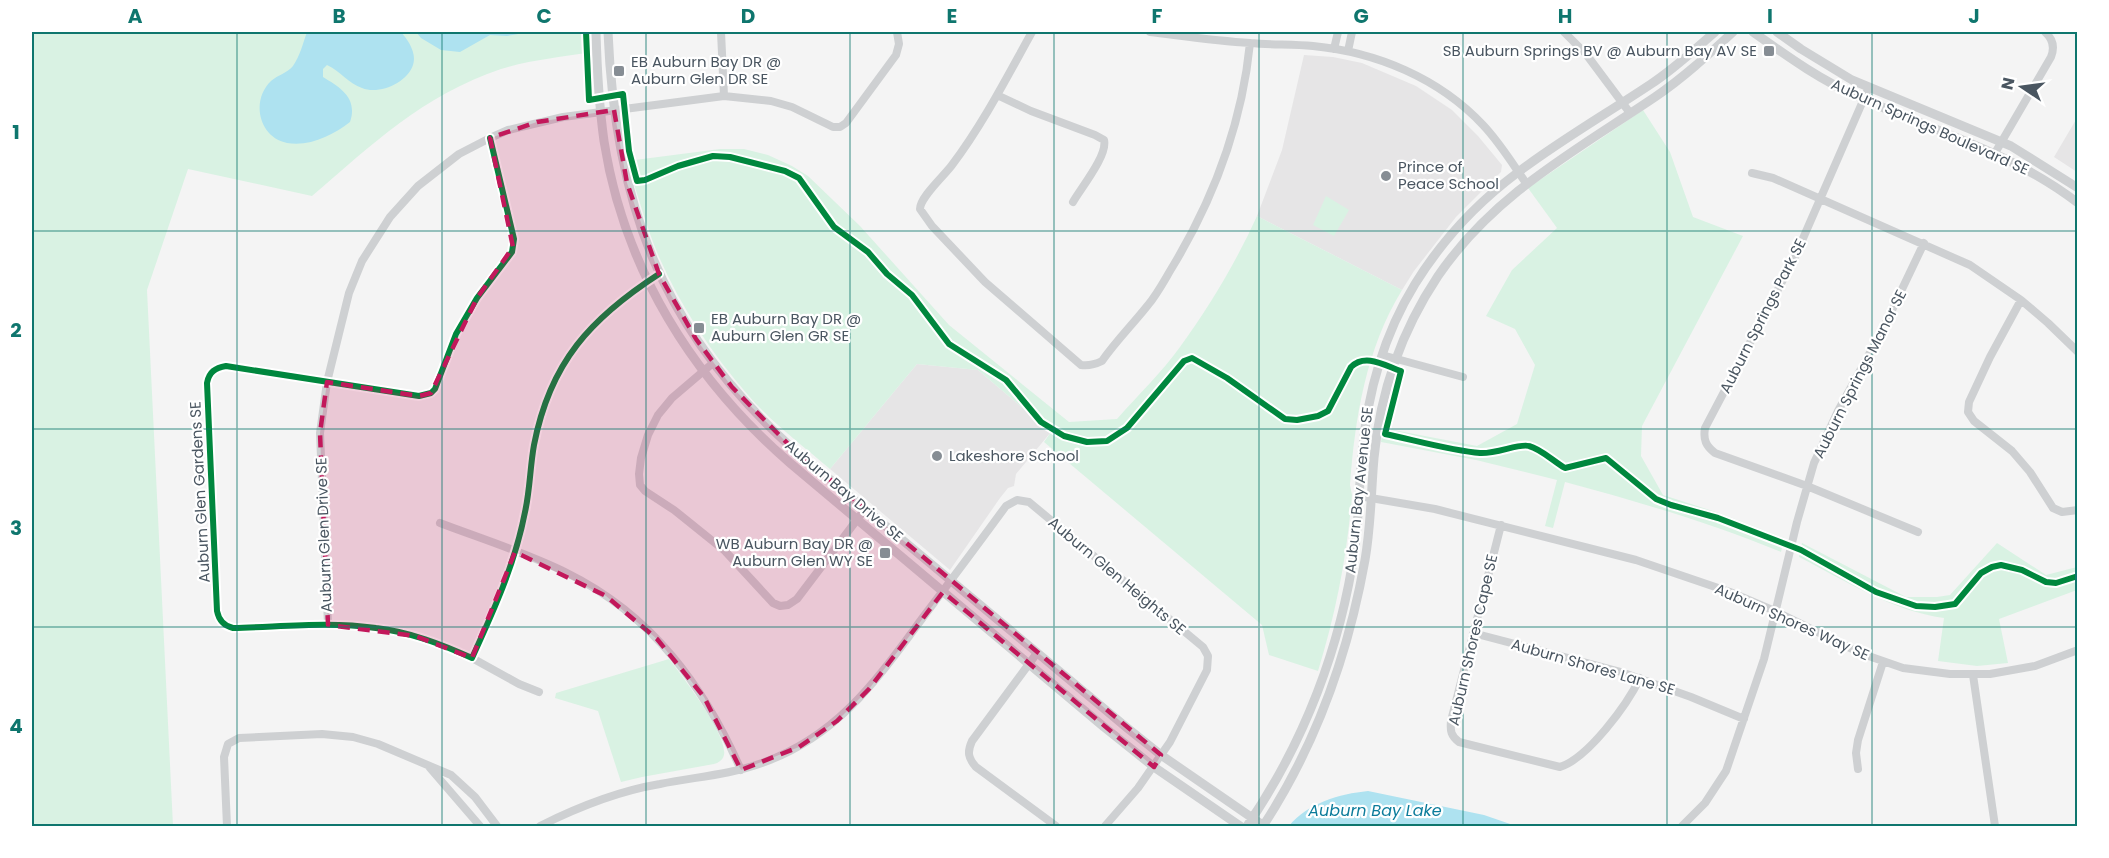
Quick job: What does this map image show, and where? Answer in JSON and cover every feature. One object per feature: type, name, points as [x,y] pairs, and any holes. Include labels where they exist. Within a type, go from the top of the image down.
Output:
[{"type":"street","name":"Auburn Bay Drive SE","points":[[596,32],[600,112],[617,199],[648,281],[672,327],[702,372],[764,441],[942,592],[1154,767],[1240,826]]},
{"type":"street","name":"Auburn Bay Drive SE","points":[[608,32],[614,110],[627,183],[638,219],[659,273],[696,339],[732,387],[770,427],[1037,653],[1161,755],[1249,823],[1263,826]]},
{"type":"street","points":[[721,32],[724,96]]},
{"type":"street","name":"Auburn Glen Drive SE","points":[[539,692],[519,684],[472,658],[415,636],[379,628],[328,625],[320,433],[327,382],[349,293],[362,261],[379,232],[402,202],[425,180],[459,154],[490,138],[537,122],[724,96],[771,101],[810,115],[827,125],[840,127],[846,123],[896,55],[899,44],[897,32]]},
{"type":"street","points":[[1032,32],[998,95],[958,156],[922,200],[920,207],[921,212],[985,282],[1081,365],[1094,365],[1102,361],[1149,304],[1187,241],[1208,199],[1231,140],[1247,74],[1250,43]]},
{"type":"street","points":[[1150,32],[1176,33],[1250,43],[1311,45],[1368,56],[1407,71],[1458,102],[1482,124],[1497,141],[1526,183]]},
{"type":"street","points":[[1334,49],[1338,32]]},
{"type":"street","points":[[1348,51],[1352,32]]},
{"type":"street","points":[[1564,32],[1586,54],[1630,113]]},
{"type":"street","name":"Auburn Bay Avenue SE","points":[[1249,823],[1291,754],[1318,693],[1329,661],[1347,594],[1355,546],[1365,423],[1372,387],[1397,317],[1415,284],[1452,235],[1488,197],[1518,172],[1682,62],[1715,32]]},
{"type":"street","name":"Auburn Bay Avenue SE","points":[[1263,826],[1302,759],[1326,706],[1340,667],[1353,622],[1366,557],[1374,457],[1381,413],[1396,358],[1421,304],[1450,260],[1483,222],[1526,183],[1656,97],[1692,69],[1733,32]]},
{"type":"street","name":"Auburn Springs Boulevard SE","points":[[1753,32],[1817,75],[1864,100],[1995,153],[2030,172],[2078,204]]},
{"type":"street","name":"Auburn Springs Boulevard SE","points":[[1777,32],[1831,68],[1869,87],[2001,142],[2059,175],[2078,189]]},
{"type":"street","points":[[1995,153],[2051,57],[2052,41],[2046,32]]},
{"type":"street","name":"Auburn Springs Park SE","points":[[1807,486],[1715,453],[1706,445],[1705,428],[1794,259],[1869,87]]},
{"type":"street","points":[[998,95],[1031,111],[1104,140],[1106,146],[1104,151],[1073,202]]},
{"type":"street","points":[[327,382],[419,396],[431,393],[435,388],[456,334],[477,298],[509,256],[513,247],[514,239],[490,138]]},
{"type":"street","points":[[1752,173],[1773,178],[1970,265],[2021,300],[2078,352]]},
{"type":"street","name":"Auburn Springs Manor SE","points":[[1682,826],[1718,786],[1731,759],[1777,612],[1807,486],[1827,434],[1888,320],[1924,243]]},
{"type":"street","points":[[472,658],[496,605],[515,552],[525,514],[540,419],[557,375],[584,336],[604,314],[659,273]]},
{"type":"street","points":[[2021,300],[1990,357],[1969,402],[1968,412],[1974,421],[2012,451],[2030,472],[2053,508],[2062,512],[2078,510]]},
{"type":"street","points":[[1382,355],[1463,377]]},
{"type":"street","points":[[713,363],[664,407],[648,435],[639,474],[640,484],[645,491],[707,536],[746,572],[769,599],[780,606],[788,605],[797,599],[865,509]]},
{"type":"street","name":"Auburn Glen Gardens SE","points":[[327,382],[226,366],[210,373],[207,383],[220,620],[224,625],[233,628],[328,625]]},
{"type":"street","points":[[1807,486],[1918,532]]},
{"type":"street","name":"Auburn Shores Way SE","points":[[1359,496],[1436,509],[1647,564],[1730,592],[1883,662],[1928,672],[1973,675],[2035,666],[2078,650]]},
{"type":"street","name":"Auburn Glen Heights SE","points":[[951,580],[1006,506],[1017,500],[1029,502],[1117,575],[1203,647],[1208,656],[1207,670],[1161,755]]},
{"type":"street","points":[[440,523],[569,574],[606,596],[639,621],[690,677],[704,697],[741,770]]},
{"type":"street","name":"Auburn Shores Cape SE","points":[[1501,525],[1450,721],[1451,734],[1459,742],[1553,766],[1569,765],[1619,714],[1640,678]]},
{"type":"street","points":[[540,826],[594,802],[625,792],[661,783],[741,770],[799,747],[837,721],[869,689],[951,580]]},
{"type":"street","name":"Auburn Shores Lane SE","points":[[1473,633],[1640,678],[1744,719]]},
{"type":"street","points":[[1037,653],[972,741],[969,755],[976,767],[1056,826]]},
{"type":"street","points":[[1858,769],[1856,753],[1858,740],[1883,662]]},
{"type":"street","points":[[1973,675],[1995,826]]},
{"type":"street","points":[[227,826],[224,753],[228,744],[236,739],[322,734],[353,737],[407,755],[429,767],[451,775],[486,810],[497,826]]},
{"type":"street","points":[[1105,826],[1154,767],[1161,755]]},
{"type":"street","points":[[429,767],[480,826]]},
{"type":"highlighted area","points":[[614,110],[627,183],[659,274],[696,339],[732,387],[790,446],[1161,755],[1154,767],[943,592],[869,689],[837,721],[799,747],[741,770],[704,697],[657,639],[606,596],[515,552],[472,658],[415,636],[328,625],[320,433],[327,382],[419,396],[431,393],[477,298],[513,247],[490,138],[537,122]]},
{"type":"shaded area","name":"Prince of Peace School","points":[[1304,55],[1333,57],[1362,63],[1416,86],[1452,110],[1502,165],[1501,172],[1456,217],[1402,290],[1257,216],[1282,150]]},
{"type":"shaded area","points":[[2077,118],[2077,172],[2054,157]]},
{"type":"shaded area","name":"Lakeshore School","points":[[917,364],[978,370],[1051,432],[1016,474],[1014,486],[1008,488],[1000,498],[950,570],[830,469]]},
{"type":"green space","points":[[32,32],[590,32],[591,52],[501,69],[473,80],[423,107],[378,140],[312,196],[188,169],[147,290],[173,826],[32,826]]},
{"type":"green space","points":[[1643,110],[1670,152],[1693,217],[1743,236],[1642,426],[1641,456],[1663,495],[1722,514],[1784,538],[1781,552],[1674,514],[1565,482],[1553,528],[1545,526],[1557,480],[1476,460],[1381,442],[1383,428],[1477,446],[1517,424],[1535,365],[1515,329],[1486,316],[1512,270],[1557,228],[1528,188]]},
{"type":"green space","points":[[720,149],[744,149],[768,155],[808,176],[860,226],[949,325],[1069,422],[1117,419],[1150,383],[1202,316],[1257,216],[1402,290],[1379,336],[1364,384],[1352,460],[1350,485],[1352,495],[1344,562],[1318,671],[1269,655],[1262,625],[1044,442],[1051,432],[978,370],[917,364],[830,469],[788,434],[757,405],[735,379],[687,312],[654,245],[627,161]]},
{"type":"green space","points":[[1326,196],[1349,210],[1334,236],[1313,225]]},
{"type":"green space","points":[[1802,543],[1906,597],[1950,595],[1997,543],[2046,575],[2077,567],[2077,590],[1999,619],[2008,663],[1977,666],[1938,661],[1944,618],[1906,609],[1852,585],[1799,557]]},
{"type":"green space","points":[[669,659],[712,720],[719,734],[724,755],[714,764],[621,782],[598,711],[555,698],[556,693]]},
{"type":"water","points":[[307,32],[401,32],[411,47],[414,60],[410,71],[399,82],[376,90],[357,86],[327,65],[323,69],[323,77],[342,90],[350,100],[352,114],[350,122],[313,142],[287,143],[277,139],[264,126],[261,117],[261,98],[271,81],[293,66]]},
{"type":"water","points":[[416,32],[530,32],[507,36],[490,35],[460,52],[441,50],[421,38]]},
{"type":"water","name":"Auburn Bay Lake","points":[[1368,791],[1484,815],[1516,826],[1289,826],[1305,811],[1325,801]]},
{"type":"cycle path","points":[[586,32],[589,100],[623,94],[629,151],[637,181],[713,156],[730,157],[785,171],[799,178],[834,227],[868,252],[887,274],[912,295],[949,344],[1006,380],[1041,422],[1064,436],[1087,442],[1107,441],[1127,428],[1184,361],[1192,358],[1227,378],[1285,419],[1297,420],[1318,416],[1328,411],[1351,367],[1356,363],[1368,361],[1381,363],[1401,371],[1385,434],[1445,448],[1480,453],[1525,445],[1542,452],[1565,468],[1606,458],[1656,499],[1718,518],[1801,550],[1876,592],[1916,606],[1935,607],[1955,604],[1981,573],[2001,565],[2022,570],[2046,582],[2056,583],[2078,576]]},
{"type":"cycle path","points":[[490,138],[514,239],[512,252],[477,298],[456,334],[435,389],[431,393],[419,396],[226,366],[216,369],[209,376],[207,383],[217,611],[219,618],[225,624],[233,628],[322,625],[376,628],[425,639],[472,658],[496,604],[516,550],[527,504],[534,445],[551,389],[577,345],[594,326],[613,308],[659,274]]},
{"type":"place","name":"SB Auburn Springs BV @ Auburn Bay AV SE","points":[[1769,51]]},
{"type":"place","name":"EB Auburn Bay DR @ Auburn Glen DR SE","points":[[619,71]]},
{"type":"place","name":"Prince of Peace School","points":[[1386,176]]},
{"type":"place","name":"EB Auburn Bay DR @ Auburn Glen GR SE","points":[[699,328]]},
{"type":"place","name":"Lakeshore School","points":[[937,456]]},
{"type":"place","name":"WB Auburn Bay DR @ Auburn Glen WY SE","points":[[885,553]]}]
